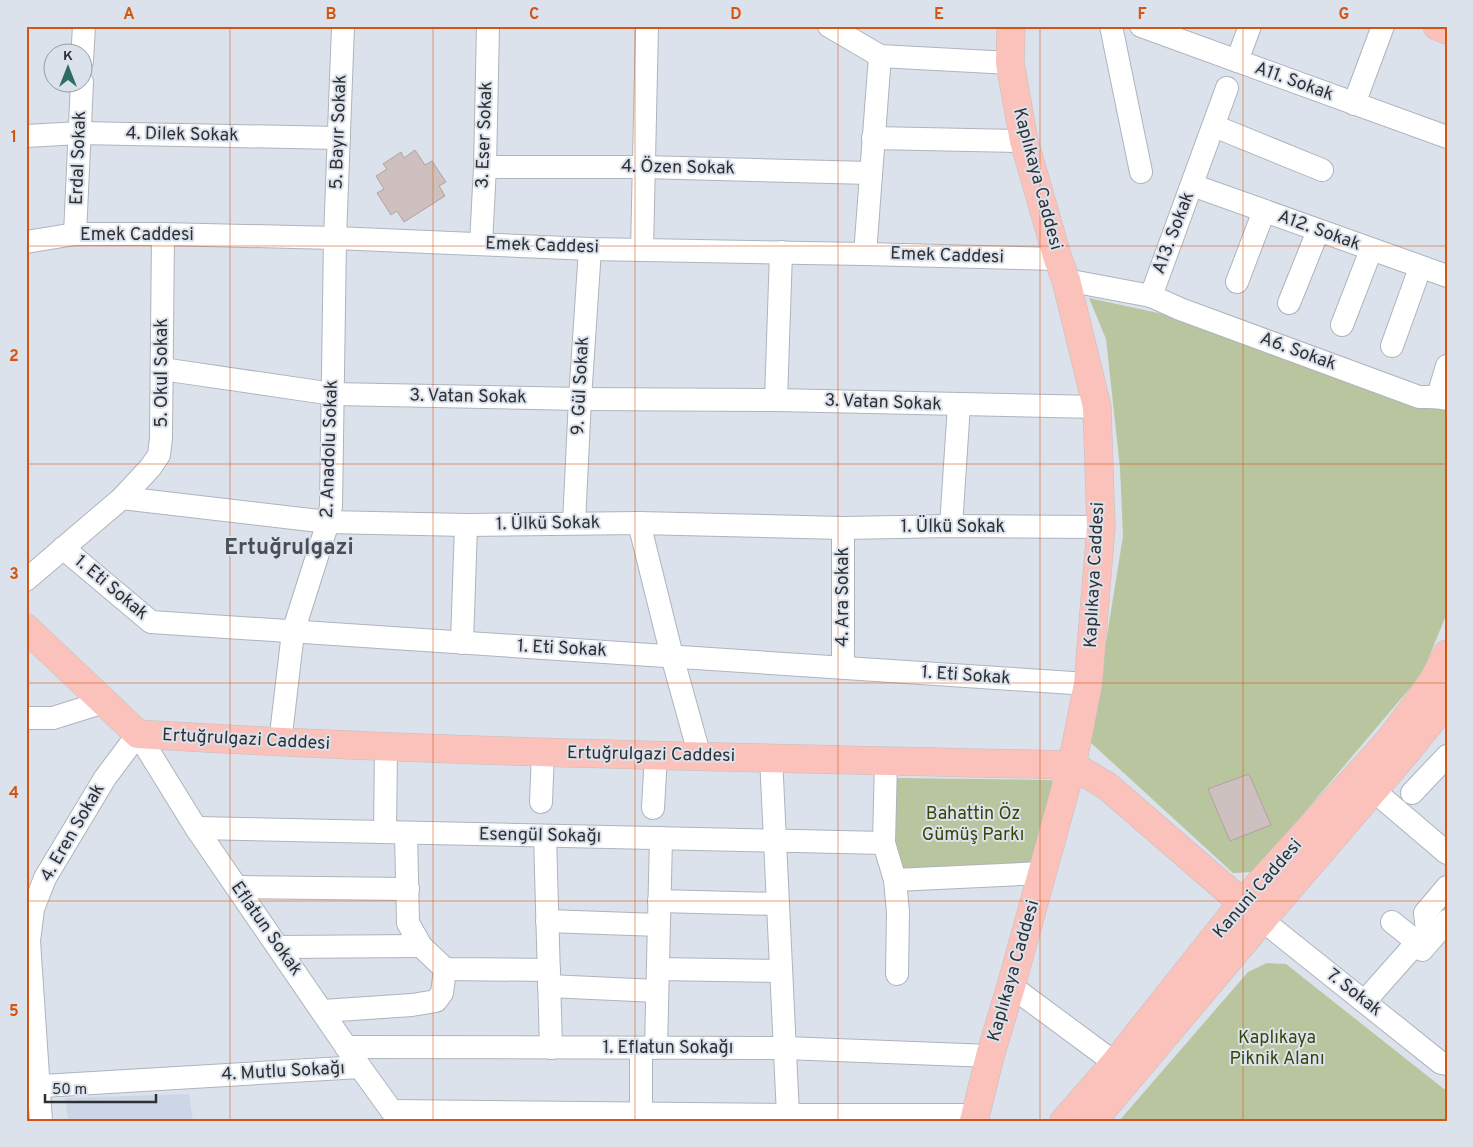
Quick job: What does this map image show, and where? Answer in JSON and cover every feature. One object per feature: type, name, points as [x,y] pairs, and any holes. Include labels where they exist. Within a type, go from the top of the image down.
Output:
[{"type":"main road","name":"Kaplıkaya Caddesi","points":[[974,1118],[1072,765],[1088,684],[1101,527],[1096,407],[1062,270],[1024,140],[1010,63],[1011,26]]},
{"type":"main road","points":[[1438,26],[1447,30]]},
{"type":"main road","name":"Ertuğrulgazi Caddesi","points":[[26,628],[138,734],[280,743],[386,747],[700,757],[771,757],[1072,765],[1107,786],[1252,912]]},
{"type":"main road","name":"Kanuni Caddesi","points":[[1092,1121],[1252,912],[1388,742],[1424,694],[1447,654]]},
{"type":"main road","name":"Kanuni Caddesi","points":[[1064,1121],[1252,912],[1373,790],[1408,750],[1440,710],[1447,698]]},
{"type":"street","points":[[83,42],[84,26]]},
{"type":"street","name":"5. Bayır Sokak","points":[[335,238],[343,26]]},
{"type":"street","name":"3. Eser Sokak","points":[[480,244],[486,166],[488,26]]},
{"type":"street","points":[[642,250],[647,26]]},
{"type":"street","points":[[829,26],[880,56],[1010,63]]},
{"type":"street","points":[[1111,26],[1141,172]]},
{"type":"street","name":"A11. Sokak","points":[[1141,26],[1447,138]]},
{"type":"street","points":[[1237,61],[1250,26]]},
{"type":"street","points":[[1354,104],[1383,26]]},
{"type":"street","points":[[865,254],[880,56]]},
{"type":"street","name":"A13. Sokak","points":[[1062,270],[1151,296],[1227,88]]},
{"type":"street","name":"Erdal Sokak","points":[[75,234],[82,92]]},
{"type":"street","points":[[1214,126],[1322,170]]},
{"type":"street","name":"4. Dilek Sokak","points":[[26,136],[80,133],[339,138]]},
{"type":"street","points":[[873,138],[1024,140]]},
{"type":"street","name":"4. Özen Sokak","points":[[486,166],[644,166],[870,173]]},
{"type":"street","name":"A12. Sokak","points":[[1192,185],[1420,268],[1447,276]]},
{"type":"street","points":[[1237,282],[1264,211]]},
{"type":"street","points":[[1289,302],[1318,231]]},
{"type":"street","name":"Emek Caddesi","points":[[26,242],[75,234],[335,238],[590,249],[865,254],[1062,270]]},
{"type":"street","name":"5. Okul Sokak","points":[[122,498],[150,468],[159,455],[161,438],[163,234]]},
{"type":"street","name":"2. Anadolu Sokak","points":[[280,743],[294,632],[328,522],[331,506],[335,238]]},
{"type":"street","name":"9. Gül Sokak","points":[[574,523],[590,249]]},
{"type":"street","points":[[1342,325],[1371,250]]},
{"type":"street","points":[[776,400],[781,252]]},
{"type":"street","points":[[1392,346],[1420,268]]},
{"type":"street","name":"A6. Sokak","points":[[1151,296],[1180,309],[1419,397],[1442,398]]},
{"type":"street","points":[[1442,398],[1447,366]]},
{"type":"street","name":"3. Vatan Sokak","points":[[162,369],[333,394],[580,399],[776,400],[1096,407]]},
{"type":"street","name":"3. Vatan Sokak","points":[[951,526],[959,405]]},
{"type":"street","points":[[26,580],[122,498]]},
{"type":"street","name":"1. Ülkü Sokak","points":[[122,498],[328,522],[466,525],[639,523],[843,528],[951,526],[1101,527]]},
{"type":"street","points":[[639,523],[672,656],[700,757]]},
{"type":"street","points":[[462,644],[466,525]]},
{"type":"street","name":"4. Ara Sokak","points":[[843,528],[843,667]]},
{"type":"street","name":"1. Eti Sokak","points":[[63,548],[151,622],[1088,684]]},
{"type":"street","points":[[26,718],[53,718],[104,702]]},
{"type":"street","name":"Eflatun Sokak","points":[[138,734],[196,828],[346,1047],[396,1116]]},
{"type":"street","name":"4. Eren Sokak","points":[[41,1121],[32,1087],[28,956],[35,877],[138,734]]},
{"type":"street","points":[[386,747],[396,832],[408,889],[408,923],[421,946],[445,969],[549,978],[657,980],[781,971]]},
{"type":"street","points":[[541,802],[543,752]]},
{"type":"street","points":[[653,808],[656,755]]},
{"type":"street","points":[[1412,792],[1447,756]]},
{"type":"street","points":[[771,757],[788,1115]]},
{"type":"street","points":[[886,761],[884,843],[895,880],[898,912],[897,974]]},
{"type":"street","points":[[1373,790],[1447,853]]},
{"type":"street","name":"Esengül Sokağı","points":[[196,828],[884,843]]},
{"type":"street","points":[[545,836],[551,1048]]},
{"type":"street","points":[[641,1114],[657,980],[661,838]]},
{"type":"street","points":[[895,880],[1042,873]]},
{"type":"street","points":[[237,887],[408,889]]},
{"type":"street","points":[[1368,1004],[1427,931],[1426,913],[1447,887]]},
{"type":"street","points":[[659,902],[778,904]]},
{"type":"street","name":"7. Sokak","points":[[1252,912],[1441,1063],[1447,1064]]},
{"type":"street","points":[[547,921],[659,925]]},
{"type":"street","points":[[1368,1004],[1447,921]]},
{"type":"street","points":[[1392,922],[1417,942]]},
{"type":"street","points":[[278,946],[421,946]]},
{"type":"street","points":[[323,1011],[412,1005],[436,1000],[442,993],[445,969]]},
{"type":"street","points":[[1011,986],[1115,1063]]},
{"type":"street","name":"1. Eflatun Sokağı","points":[[346,1047],[785,1048],[990,1056]]},
{"type":"street","name":"4. Mutlu Sokağı","points":[[32,1087],[360,1067]]},
{"type":"street","points":[[396,1116],[641,1114],[974,1118]]},
{"type":"shaded area","points":[[189,1094],[193,1121],[68,1121],[65,1098]]},
{"type":"green space","points":[[1089,298],[1195,321],[1447,411],[1447,613],[1422,674],[1254,872],[1233,873],[1090,742],[1123,536],[1120,468],[1106,339]]},
{"type":"green space","name":"Bahattin Öz Gümüş Parkı","points":[[896,778],[1052,780],[1054,788],[1030,869],[903,870],[891,836]]},
{"type":"green space","name":"Kaplıkaya Piknik Alanı","points":[[1267,963],[1286,964],[1444,1089],[1447,1089],[1447,1121],[1119,1121],[1248,972]]},
{"type":"building","points":[[415,150],[425,165],[432,161],[446,182],[439,186],[445,196],[404,222],[397,211],[391,215],[377,193],[384,189],[376,176],[387,169],[383,164],[401,152],[404,158]]},
{"type":"building","points":[[1249,774],[1271,825],[1230,841],[1208,789]]},
{"type":"district","name":"Ertuğrulgazi","points":[[289,548]]}]
